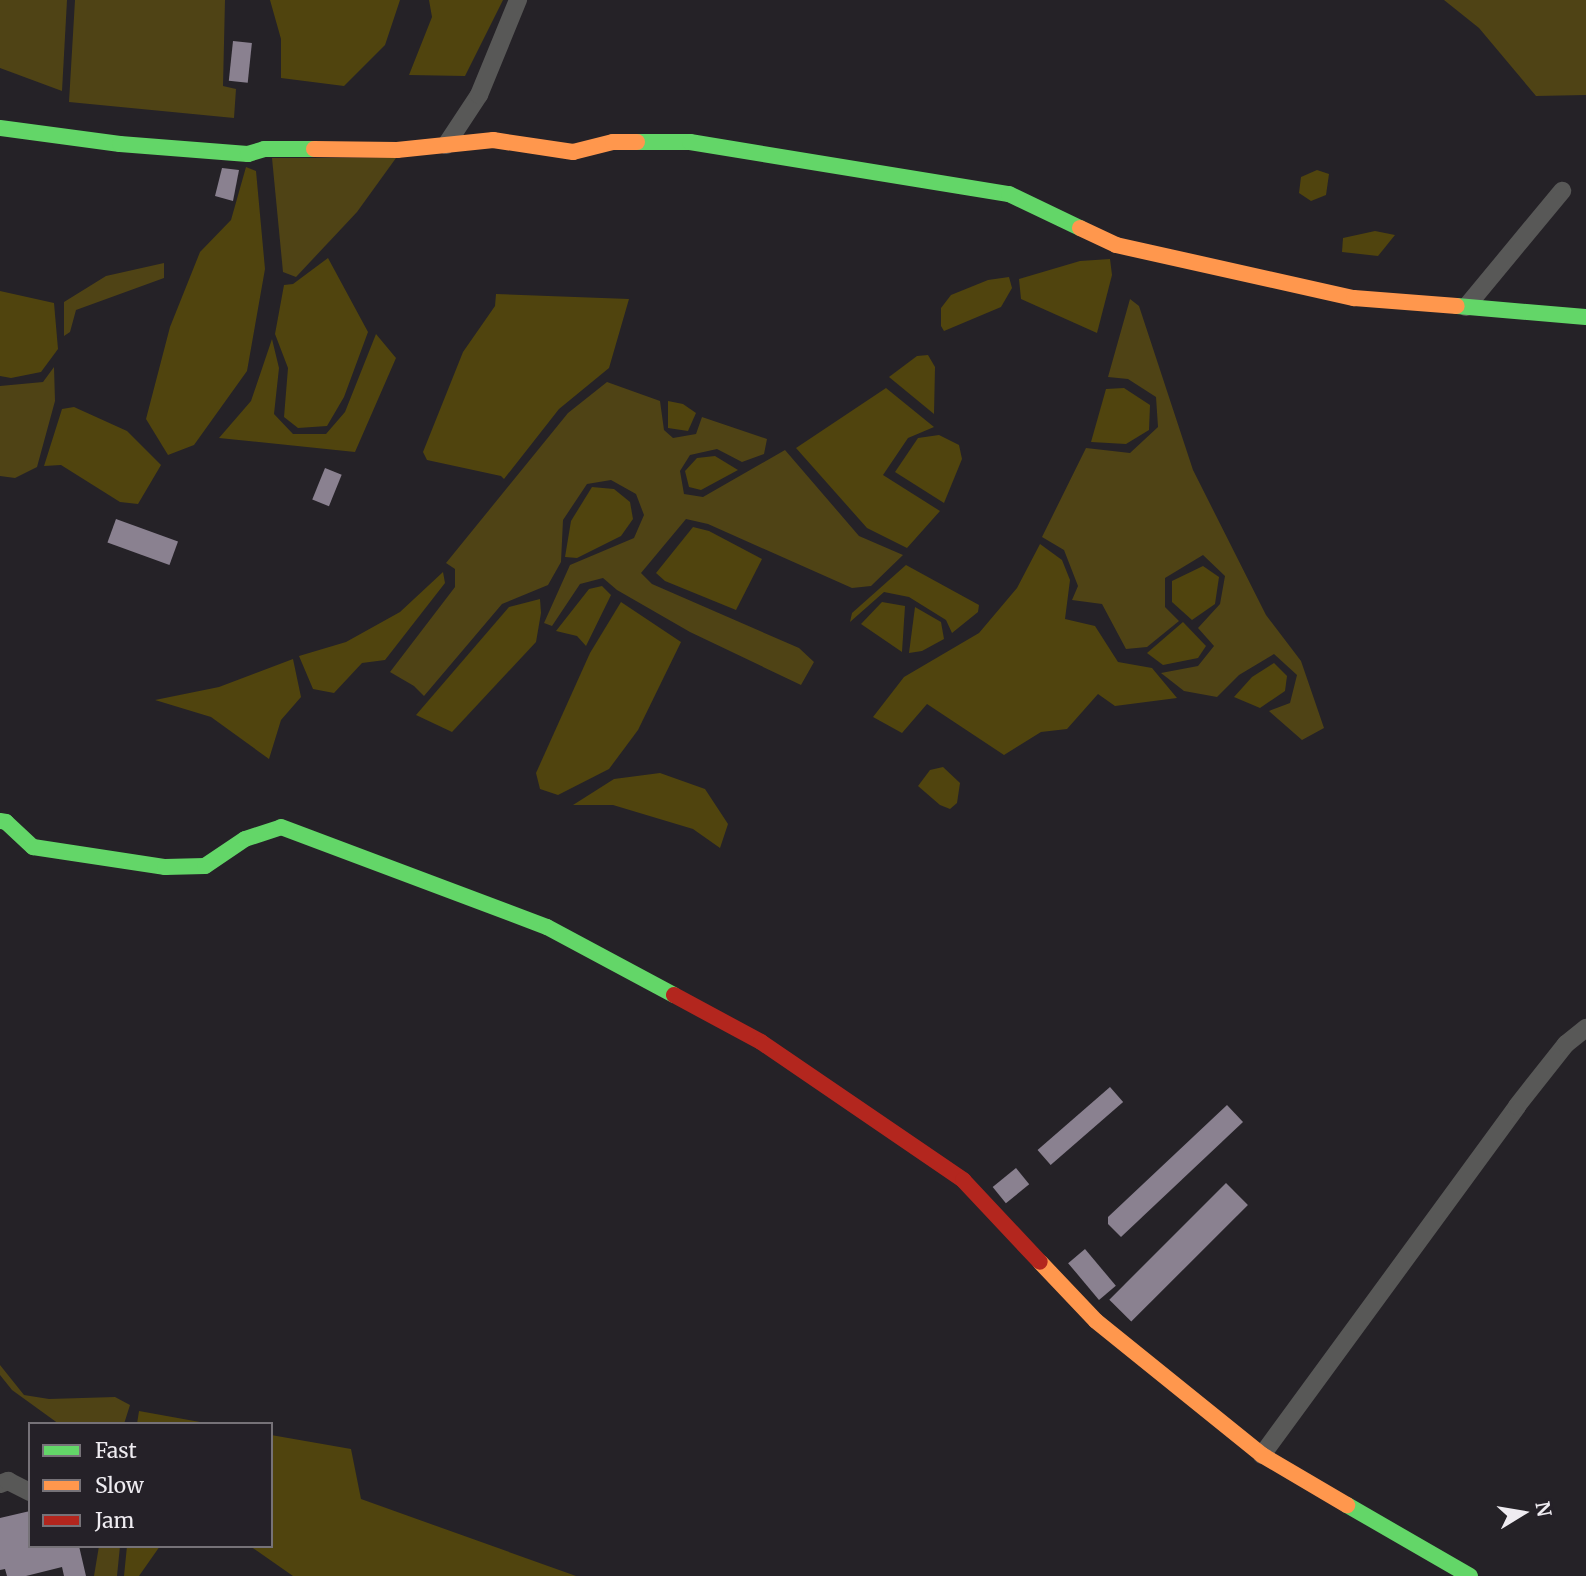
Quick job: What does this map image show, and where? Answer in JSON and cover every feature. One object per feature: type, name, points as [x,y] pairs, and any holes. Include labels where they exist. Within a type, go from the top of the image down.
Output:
[{"type":"street","points":[[446,145],[480,94],[518,0]]},
{"type":"street","points":[[0,128],[120,144],[248,154],[264,149],[397,150],[493,140],[573,152],[613,142],[690,142],[1009,194],[1115,245],[1354,298],[1586,317]]},
{"type":"street","points":[[1466,307],[1562,191]]},
{"type":"street","points":[[0,821],[6,822],[33,847],[165,867],[205,866],[245,839],[281,827],[547,927],[761,1042],[963,1180],[1096,1321],[1262,1455],[1470,1576]]},
{"type":"street","points":[[1262,1455],[1517,1106],[1566,1044],[1586,1028]]},
{"type":"street","points":[[0,1485],[8,1481],[28,1491]]},
{"type":"shaded area","points":[[0,0],[67,0],[62,91],[0,68]]},
{"type":"shaded area","points":[[75,0],[225,0],[223,86],[236,89],[234,118],[69,102]]},
{"type":"shaded area","points":[[270,0],[400,0],[385,45],[344,86],[281,78],[281,39]]},
{"type":"shaded area","points":[[429,0],[503,0],[465,76],[409,75],[432,17]]},
{"type":"shaded area","points":[[1444,0],[1586,0],[1586,95],[1536,96],[1479,28]]},
{"type":"shaded area","points":[[272,158],[396,158],[357,212],[296,277],[283,272]]},
{"type":"shaded area","points":[[246,167],[256,171],[265,269],[247,371],[194,445],[168,455],[146,419],[170,327],[200,252],[231,220]]},
{"type":"shaded area","points":[[1317,170],[1329,174],[1326,195],[1311,201],[1299,193],[1301,177]]},
{"type":"shaded area","points":[[1375,231],[1395,235],[1378,256],[1342,252],[1343,238]]},
{"type":"shaded area","points":[[328,258],[368,332],[344,397],[327,426],[298,428],[284,417],[288,368],[275,334],[284,285],[293,284]]},
{"type":"shaded area","points":[[1110,259],[1112,275],[1097,333],[1021,299],[1019,279],[1080,261]]},
{"type":"shaded area","points":[[164,263],[164,278],[76,310],[70,332],[64,336],[64,302],[106,276]]},
{"type":"shaded area","points":[[1009,277],[1012,288],[1001,307],[944,331],[941,326],[941,308],[951,295],[988,280]]},
{"type":"shaded area","points":[[0,291],[54,303],[58,349],[41,372],[11,378],[0,376]]},
{"type":"shaded area","points":[[496,294],[629,299],[609,368],[559,409],[504,479],[501,476],[427,460],[423,452],[463,352],[495,306]]},
{"type":"shaded area","points":[[1130,299],[1139,306],[1193,470],[1266,615],[1301,661],[1324,728],[1302,740],[1269,711],[1290,703],[1297,675],[1274,654],[1239,675],[1217,697],[1184,691],[1161,673],[1198,666],[1214,646],[1198,628],[1220,604],[1225,576],[1203,555],[1165,578],[1165,607],[1179,621],[1147,647],[1126,649],[1102,604],[1072,600],[1078,586],[1064,550],[1042,537],[1086,448],[1130,453],[1158,427],[1156,397],[1128,379],[1108,377]]},
{"type":"shaded area","points":[[376,334],[396,358],[355,452],[219,438],[251,401],[272,339],[279,368],[274,414],[293,434],[326,434],[345,412]]},
{"type":"shaded area","points":[[928,355],[935,367],[934,414],[889,377],[917,356]]},
{"type":"shaded area","points":[[54,367],[55,401],[37,467],[15,478],[0,476],[0,386],[43,382]]},
{"type":"shaded area","points":[[607,382],[660,401],[664,430],[673,438],[696,434],[702,417],[767,439],[764,454],[742,462],[717,449],[690,455],[680,471],[684,494],[703,497],[785,450],[859,536],[903,555],[871,586],[852,588],[708,524],[686,519],[641,573],[652,584],[799,648],[814,662],[801,685],[690,632],[617,590],[603,578],[580,584],[552,626],[544,623],[570,565],[634,538],[644,515],[636,494],[611,480],[587,484],[563,520],[561,562],[548,585],[502,604],[424,696],[414,686],[390,672],[455,587],[455,569],[446,563],[568,413]]},
{"type":"shaded area","points":[[886,388],[934,427],[908,438],[883,475],[940,511],[907,548],[867,528],[796,448]]},
{"type":"shaded area","points":[[1124,388],[1150,405],[1149,430],[1126,444],[1091,442],[1106,389]]},
{"type":"shaded area","points":[[668,401],[683,404],[696,413],[688,431],[668,428]]},
{"type":"shaded area","points":[[74,407],[127,431],[161,465],[138,504],[120,502],[61,465],[44,466],[62,409]]},
{"type":"shaded area","points":[[939,435],[959,445],[962,459],[944,503],[895,472],[918,438]]},
{"type":"shaded area","points":[[715,456],[738,470],[701,490],[689,487],[685,471],[697,458]]},
{"type":"shaded area","points":[[592,487],[614,489],[630,502],[633,519],[621,536],[577,558],[565,557],[571,521]]},
{"type":"shaded area","points":[[693,527],[709,531],[762,559],[736,610],[665,581],[656,573]]},
{"type":"shaded area","points":[[1040,544],[1062,560],[1070,580],[1065,619],[1095,626],[1118,662],[1152,668],[1177,698],[1115,706],[1098,694],[1067,729],[1041,732],[1004,755],[927,704],[902,733],[873,717],[904,677],[979,633],[1017,588]]},
{"type":"shaded area","points":[[906,565],[979,605],[978,612],[952,633],[946,620],[909,597],[884,592],[850,622],[852,613]]},
{"type":"shaded area","points":[[1203,566],[1219,577],[1215,604],[1192,620],[1172,602],[1172,581]]},
{"type":"shaded area","points":[[443,572],[445,583],[385,660],[362,663],[334,693],[313,689],[299,656],[346,642],[400,612]]},
{"type":"shaded area","points":[[602,586],[611,595],[586,646],[577,636],[556,631],[589,589]]},
{"type":"shaded area","points":[[540,599],[541,613],[536,642],[452,732],[416,715],[509,607]]},
{"type":"shaded area","points":[[621,602],[681,642],[638,730],[609,769],[558,795],[540,789],[536,773],[590,653]]},
{"type":"shaded area","points":[[882,602],[905,606],[902,652],[861,624]]},
{"type":"shaded area","points":[[915,607],[941,622],[944,639],[922,651],[909,653]]},
{"type":"shaded area","points":[[1183,622],[1206,646],[1198,658],[1163,665],[1147,653]]},
{"type":"shaded area","points":[[293,659],[301,697],[281,720],[269,759],[211,717],[155,700],[219,687]]},
{"type":"shaded area","points":[[1274,663],[1287,676],[1285,691],[1260,708],[1234,697],[1252,677]]},
{"type":"shaded area","points":[[943,767],[960,783],[957,803],[950,809],[940,805],[918,786],[930,770]]},
{"type":"shaded area","points":[[660,773],[705,789],[728,824],[720,848],[693,829],[613,805],[573,805],[614,779]]},
{"type":"shaded area","points":[[0,1365],[24,1395],[49,1399],[115,1397],[130,1405],[125,1422],[56,1422],[12,1390],[0,1375]]},
{"type":"shaded area","points":[[139,1411],[200,1422],[137,1422]]},
{"type":"shaded area","points":[[273,1435],[351,1449],[361,1499],[576,1576],[293,1576],[253,1548],[273,1548]]},
{"type":"shaded area","points":[[99,1548],[120,1548],[117,1576],[94,1576]]},
{"type":"shaded area","points":[[127,1548],[159,1548],[139,1576],[124,1576]]},
{"type":"building","points":[[233,41],[252,43],[248,83],[229,81]]},
{"type":"building","points":[[222,168],[239,170],[233,201],[215,196]]},
{"type":"building","points":[[325,468],[342,475],[329,506],[312,500]]},
{"type":"building","points":[[116,519],[178,542],[169,565],[107,542]]},
{"type":"building","points":[[1110,1087],[1123,1102],[1051,1165],[1038,1150]]},
{"type":"building","points":[[1227,1105],[1243,1122],[1121,1237],[1108,1224],[1108,1217]]},
{"type":"building","points":[[1016,1168],[1029,1184],[1006,1203],[993,1187]]},
{"type":"building","points":[[1226,1183],[1248,1205],[1131,1322],[1109,1300]]},
{"type":"building","points":[[1085,1249],[1116,1286],[1099,1300],[1068,1263]]},
{"type":"building","points":[[28,1511],[28,1548],[79,1548],[86,1576],[64,1576],[62,1567],[26,1576],[7,1576],[5,1569],[0,1570],[0,1518]]},
{"type":"traffic: fast","points":[[0,128],[120,144],[248,154],[264,149],[314,149]]},
{"type":"traffic: fast","points":[[637,142],[690,142],[1009,194],[1080,228]]},
{"type":"traffic: fast","points":[[1457,306],[1586,317]]},
{"type":"traffic: fast","points":[[0,821],[6,822],[33,847],[165,867],[205,866],[245,839],[281,827],[547,927],[674,995]]},
{"type":"traffic: fast","points":[[1347,1505],[1470,1576]]},
{"type":"traffic: slow","points":[[314,149],[397,150],[493,140],[573,152],[613,142],[637,142]]},
{"type":"traffic: slow","points":[[1080,228],[1116,245],[1354,298],[1457,306]]},
{"type":"traffic: slow","points":[[1040,1262],[1096,1321],[1262,1455],[1347,1505]]},
{"type":"traffic: jam","points":[[674,995],[761,1042],[963,1180],[1040,1262]]}]
